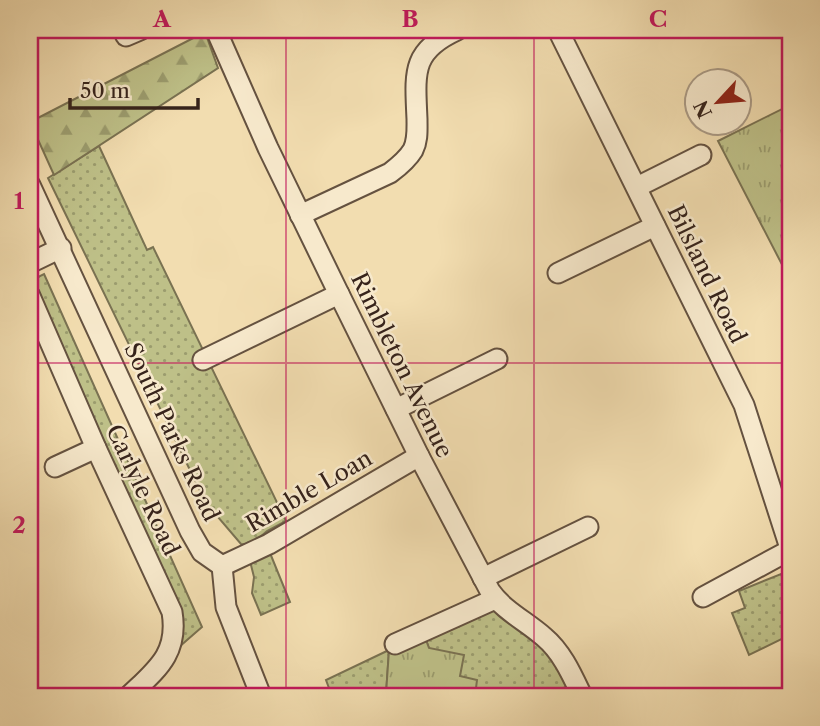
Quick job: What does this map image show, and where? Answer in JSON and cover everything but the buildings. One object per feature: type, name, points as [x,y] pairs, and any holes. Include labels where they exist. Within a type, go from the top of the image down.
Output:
[{"type":"street","points":[[123,30],[126,36],[140,30]]},
{"type":"street","name":"Rimbleton Avenue","points":[[216,30],[300,215],[419,456],[483,578],[495,598],[555,648],[582,696]]},
{"type":"street","points":[[300,215],[390,173],[403,163],[417,136],[416,77],[421,59],[430,45],[457,30]]},
{"type":"street","name":"Bilsland Road","points":[[558,30],[744,405],[790,549]]},
{"type":"street","points":[[637,187],[701,155]]},
{"type":"street","name":"South Parks Road","points":[[30,185],[193,538],[202,552],[222,566]]},
{"type":"street","points":[[558,273],[655,226]]},
{"type":"street","points":[[30,263],[61,248]]},
{"type":"street","points":[[202,360],[339,294]]},
{"type":"street","name":"Carlyle Road","points":[[30,296],[96,449],[161,585],[174,620],[174,636],[166,658],[129,696]]},
{"type":"street","points":[[396,409],[497,359]]},
{"type":"street","points":[[55,467],[96,449]]},
{"type":"street","name":"Rimble Loan","points":[[222,566],[286,534],[419,456]]},
{"type":"street","points":[[483,578],[588,527]]},
{"type":"street","points":[[703,597],[790,549]]},
{"type":"street","points":[[222,566],[226,607],[261,696]]},
{"type":"street","points":[[395,644],[495,598]]},
{"type":"green space","points":[[205,32],[218,68],[54,175],[30,122]]},
{"type":"green space","points":[[790,105],[790,280],[718,141],[728,136],[754,136],[754,123]]},
{"type":"green space","points":[[99,146],[147,250],[153,247],[286,521],[267,531],[251,545],[241,544],[206,503],[48,178]]},
{"type":"green space","points":[[44,274],[202,627],[179,647],[179,613],[30,281]]},
{"type":"green space","points":[[270,553],[290,602],[261,615],[252,593],[254,577],[250,561]]},
{"type":"green space","points":[[781,574],[790,599],[790,635],[749,655],[732,613],[745,608],[739,591]]},
{"type":"green space","points":[[495,599],[575,683],[545,696],[413,696],[423,688],[460,676],[429,648],[423,632]]},
{"type":"green space","points":[[423,632],[429,648],[464,655],[460,676],[477,680],[475,696],[423,688],[413,696],[386,694],[389,650]]},
{"type":"green space","points":[[389,650],[386,694],[403,696],[332,696],[326,680]]}]
